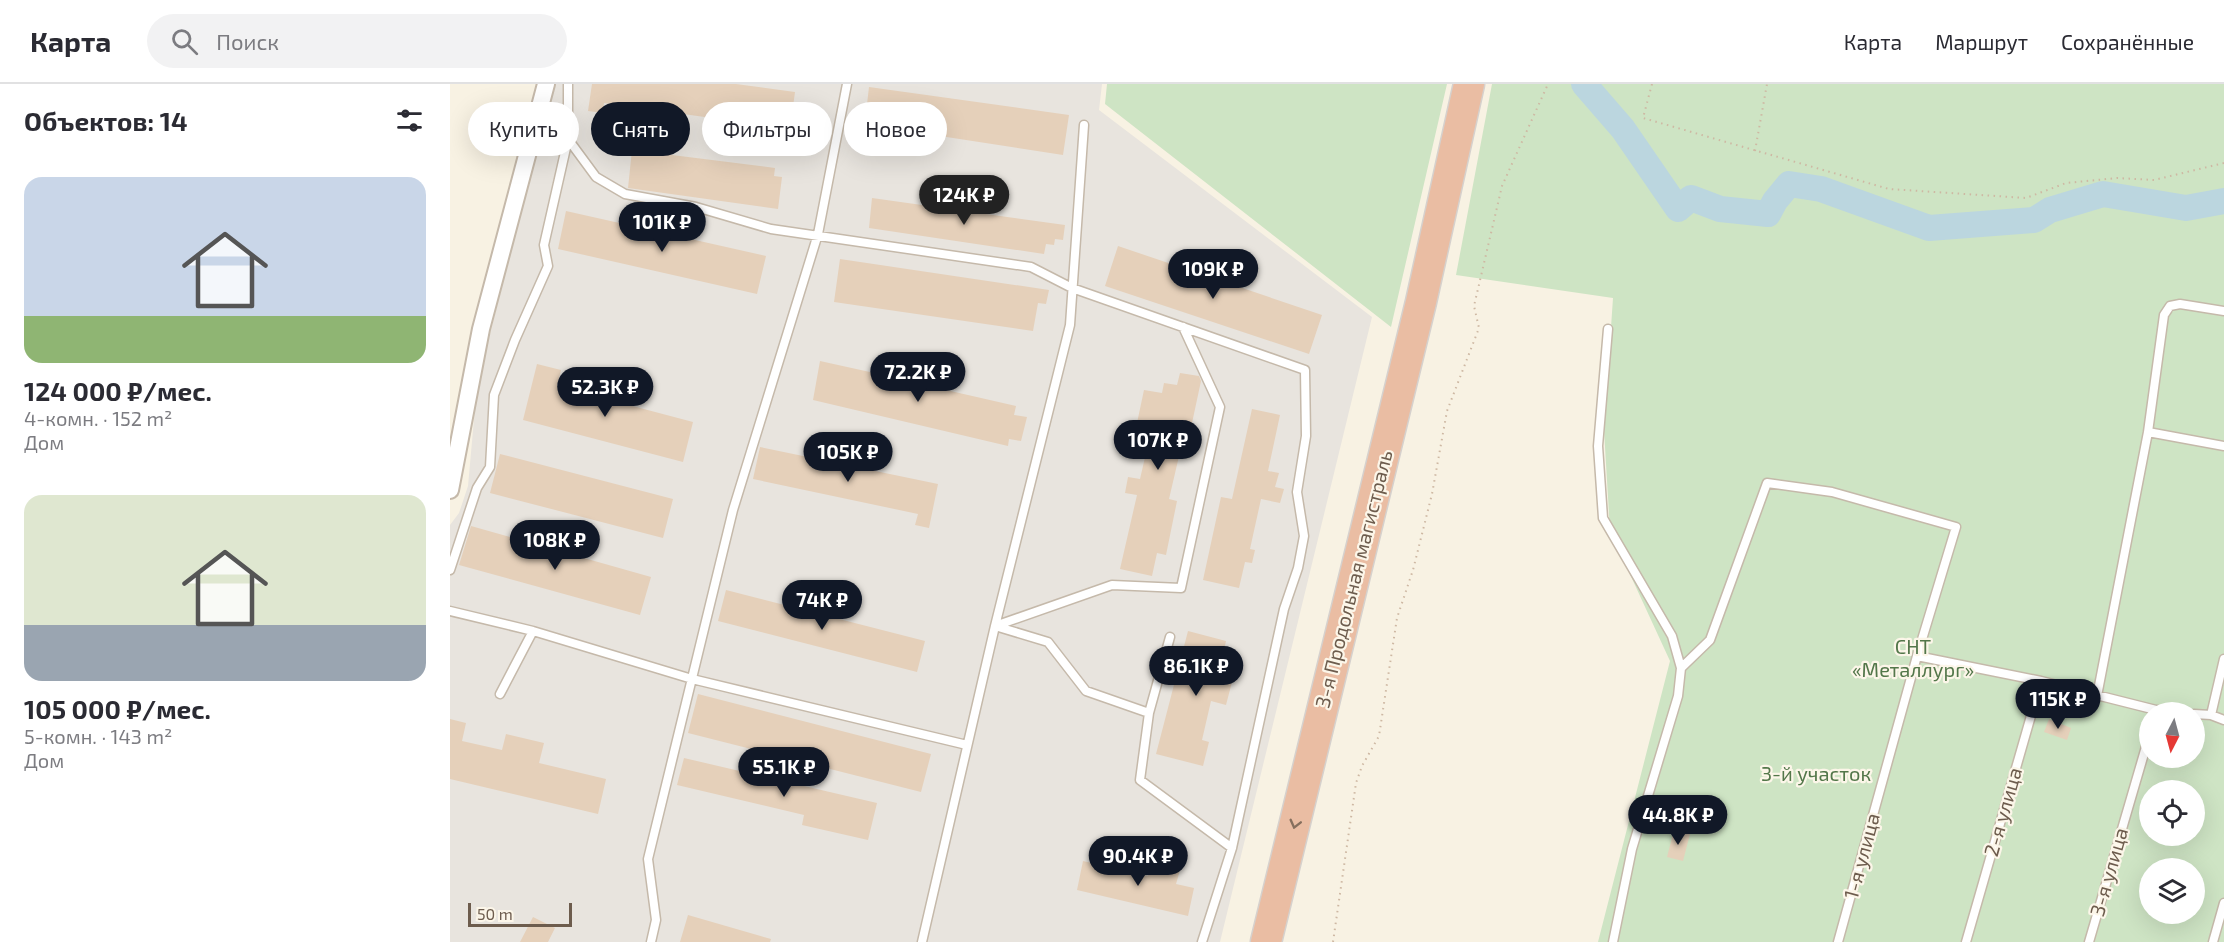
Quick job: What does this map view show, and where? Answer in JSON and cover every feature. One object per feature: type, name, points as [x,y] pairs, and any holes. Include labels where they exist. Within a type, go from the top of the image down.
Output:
[{"type":"highway","points":[[1447,216],[1468,84]]},
{"type":"highway","points":[[1447,216],[1482,84]]},
{"type":"highway","name":"3-я Продольная магистраль","points":[[1266,942],[1447,216]]},
{"type":"highway","name":"3-я Продольная магистраль","points":[[1287,942],[1447,216]]},
{"type":"street","points":[[450,490],[482,329],[546,84]]},
{"type":"lane","points":[[568,84],[568,102]]},
{"type":"lane","points":[[651,942],[656,920],[648,859],[733,510],[818,234],[847,84]]},
{"type":"lane","points":[[922,942],[995,626],[1070,325],[1084,125]]},
{"type":"lane","points":[[579,154],[596,177],[625,194],[696,207],[771,229],[818,234],[1031,267],[1072,288],[1305,370],[1306,436],[1297,492],[1304,536],[1298,568],[1284,609],[1232,848],[1202,942]]},
{"type":"lane","points":[[450,570],[477,488],[490,467],[494,394],[548,266],[544,245],[564,156]]},
{"type":"lane","points":[[2097,696],[2148,432],[2164,315],[2170,306],[2180,304],[2224,311]]},
{"type":"lane","points":[[995,626],[1112,585],[1181,588],[1220,407],[1183,327]]},
{"type":"lane","points":[[1608,329],[1598,446],[1604,518],[1672,636],[1681,668],[1678,696],[1632,849],[1613,942]]},
{"type":"lane","points":[[2148,432],[2224,446]]},
{"type":"lane","name":"1-я улица","points":[[1681,668],[1710,640],[1767,483],[1832,492],[1956,527],[1917,656],[1838,942]]},
{"type":"lane","points":[[450,611],[533,631],[692,679],[967,746]]},
{"type":"lane","points":[[995,626],[1048,642],[1086,691],[1149,713]]},
{"type":"lane","points":[[500,694],[533,631]]},
{"type":"lane","points":[[1170,637],[1149,713],[1140,780],[1232,848]]},
{"type":"lane","points":[[1917,656],[2041,681],[2139,707]]},
{"type":"lane","points":[[2211,715],[2224,659]]},
{"type":"lane","name":"2-я улица","points":[[1966,942],[2041,681]]},
{"type":"lane","points":[[2205,715],[2224,720]]},
{"type":"lane","name":"3-я улица","points":[[2089,942],[2140,768]]},
{"type":"lane","points":[[2213,942],[2224,903]]},
{"type":"path","points":[[1333,942],[1356,783],[1362,766],[1379,736],[1397,618],[1413,570],[1432,494],[1447,411],[1479,328],[1474,306],[1502,186],[1548,84]]},
{"type":"path","points":[[1652,84],[1643,118],[1889,189],[2026,198],[2066,183],[2117,178],[2154,180],[2224,163]]},
{"type":"path","points":[[1755,151],[1767,84]]},
{"type":"shaded area","points":[[553,84],[1102,84],[1099,110],[1372,317],[1220,942],[450,942],[450,525],[459,513],[468,486],[477,386],[535,156],[579,156],[579,102],[548,102]]},
{"type":"green space","points":[[1107,84],[1447,84],[1391,327],[1105,104]]},
{"type":"green space","name":"СНТ «Металлург»","points":[[1492,84],[2224,84],[2224,942],[1598,942],[1670,661],[1610,531],[1604,430],[1613,298],[1456,275]]},
{"type":"building","points":[[592,84],[736,84],[795,92],[794,102],[702,102],[702,117],[690,115],[690,102],[591,102],[591,111],[588,111]]},
{"type":"building","points":[[869,87],[1069,115],[1063,155],[947,137],[947,102],[867,102]]},
{"type":"building","points":[[631,156],[680,156],[775,168],[774,176],[782,177],[778,209],[628,188]]},
{"type":"building","points":[[872,198],[1065,225],[1063,240],[1055,239],[1054,245],[1046,244],[1044,254],[869,228]]},
{"type":"building","points":[[566,211],[766,256],[757,294],[558,249]]},
{"type":"building","points":[[1118,246],[1322,315],[1309,354],[1105,286]]},
{"type":"building","points":[[840,259],[1049,290],[1046,304],[1038,303],[1033,331],[834,302]]},
{"type":"building","points":[[820,361],[906,380],[909,364],[937,370],[933,387],[1016,406],[1014,415],[1027,417],[1021,441],[1009,439],[1008,446],[813,400]]},
{"type":"building","points":[[537,364],[561,370],[557,386],[693,422],[683,462],[523,420]]},
{"type":"building","points":[[1180,373],[1199,376],[1201,381],[1192,423],[1187,422],[1169,499],[1177,501],[1166,555],[1157,553],[1152,576],[1120,569],[1137,495],[1125,493],[1128,477],[1140,479],[1149,440],[1134,437],[1144,390],[1162,393],[1164,383],[1177,385]]},
{"type":"building","points":[[1252,409],[1280,415],[1268,471],[1279,473],[1275,487],[1284,489],[1280,503],[1261,499],[1250,549],[1255,550],[1252,563],[1245,562],[1239,588],[1203,580],[1221,497],[1232,499]]},
{"type":"building","points":[[760,447],[938,484],[929,528],[915,525],[918,514],[753,479]]},
{"type":"building","points":[[500,454],[673,499],[663,538],[490,493]]},
{"type":"building","points":[[471,526],[651,577],[640,615],[459,565]]},
{"type":"building","points":[[726,590],[925,641],[917,672],[718,621]]},
{"type":"building","points":[[1188,631],[1226,641],[1223,655],[1238,659],[1226,705],[1211,701],[1202,740],[1209,742],[1203,766],[1156,754]]},
{"type":"building","points":[[698,694],[931,754],[921,792],[688,733]]},
{"type":"building","points":[[450,719],[466,723],[462,741],[502,750],[506,734],[544,743],[539,763],[606,779],[598,814],[450,779]]},
{"type":"building","points":[[2049,719],[2071,728],[2067,740],[2044,732]]},
{"type":"building","points":[[684,758],[877,803],[868,840],[802,825],[804,815],[677,785]]},
{"type":"building","points":[[1674,830],[1690,834],[1683,861],[1667,857]]},
{"type":"building","points":[[1083,861],[1148,876],[1151,863],[1180,870],[1176,884],[1194,888],[1188,916],[1077,890]]},
{"type":"building","points":[[688,915],[771,939],[770,942],[680,942]]},
{"type":"building","points":[[533,917],[555,928],[548,942],[520,942]]},
{"type":"waterway","points":[[1584,84],[1623,129],[1678,209],[1691,198],[1720,209],[1768,214],[1789,184],[1821,189],[1929,228],[2034,220],[2050,210],[2103,194],[2186,208],[2224,201]]},
{"type":"park label","name":"3-й участок","points":[[1816,774]]}]
